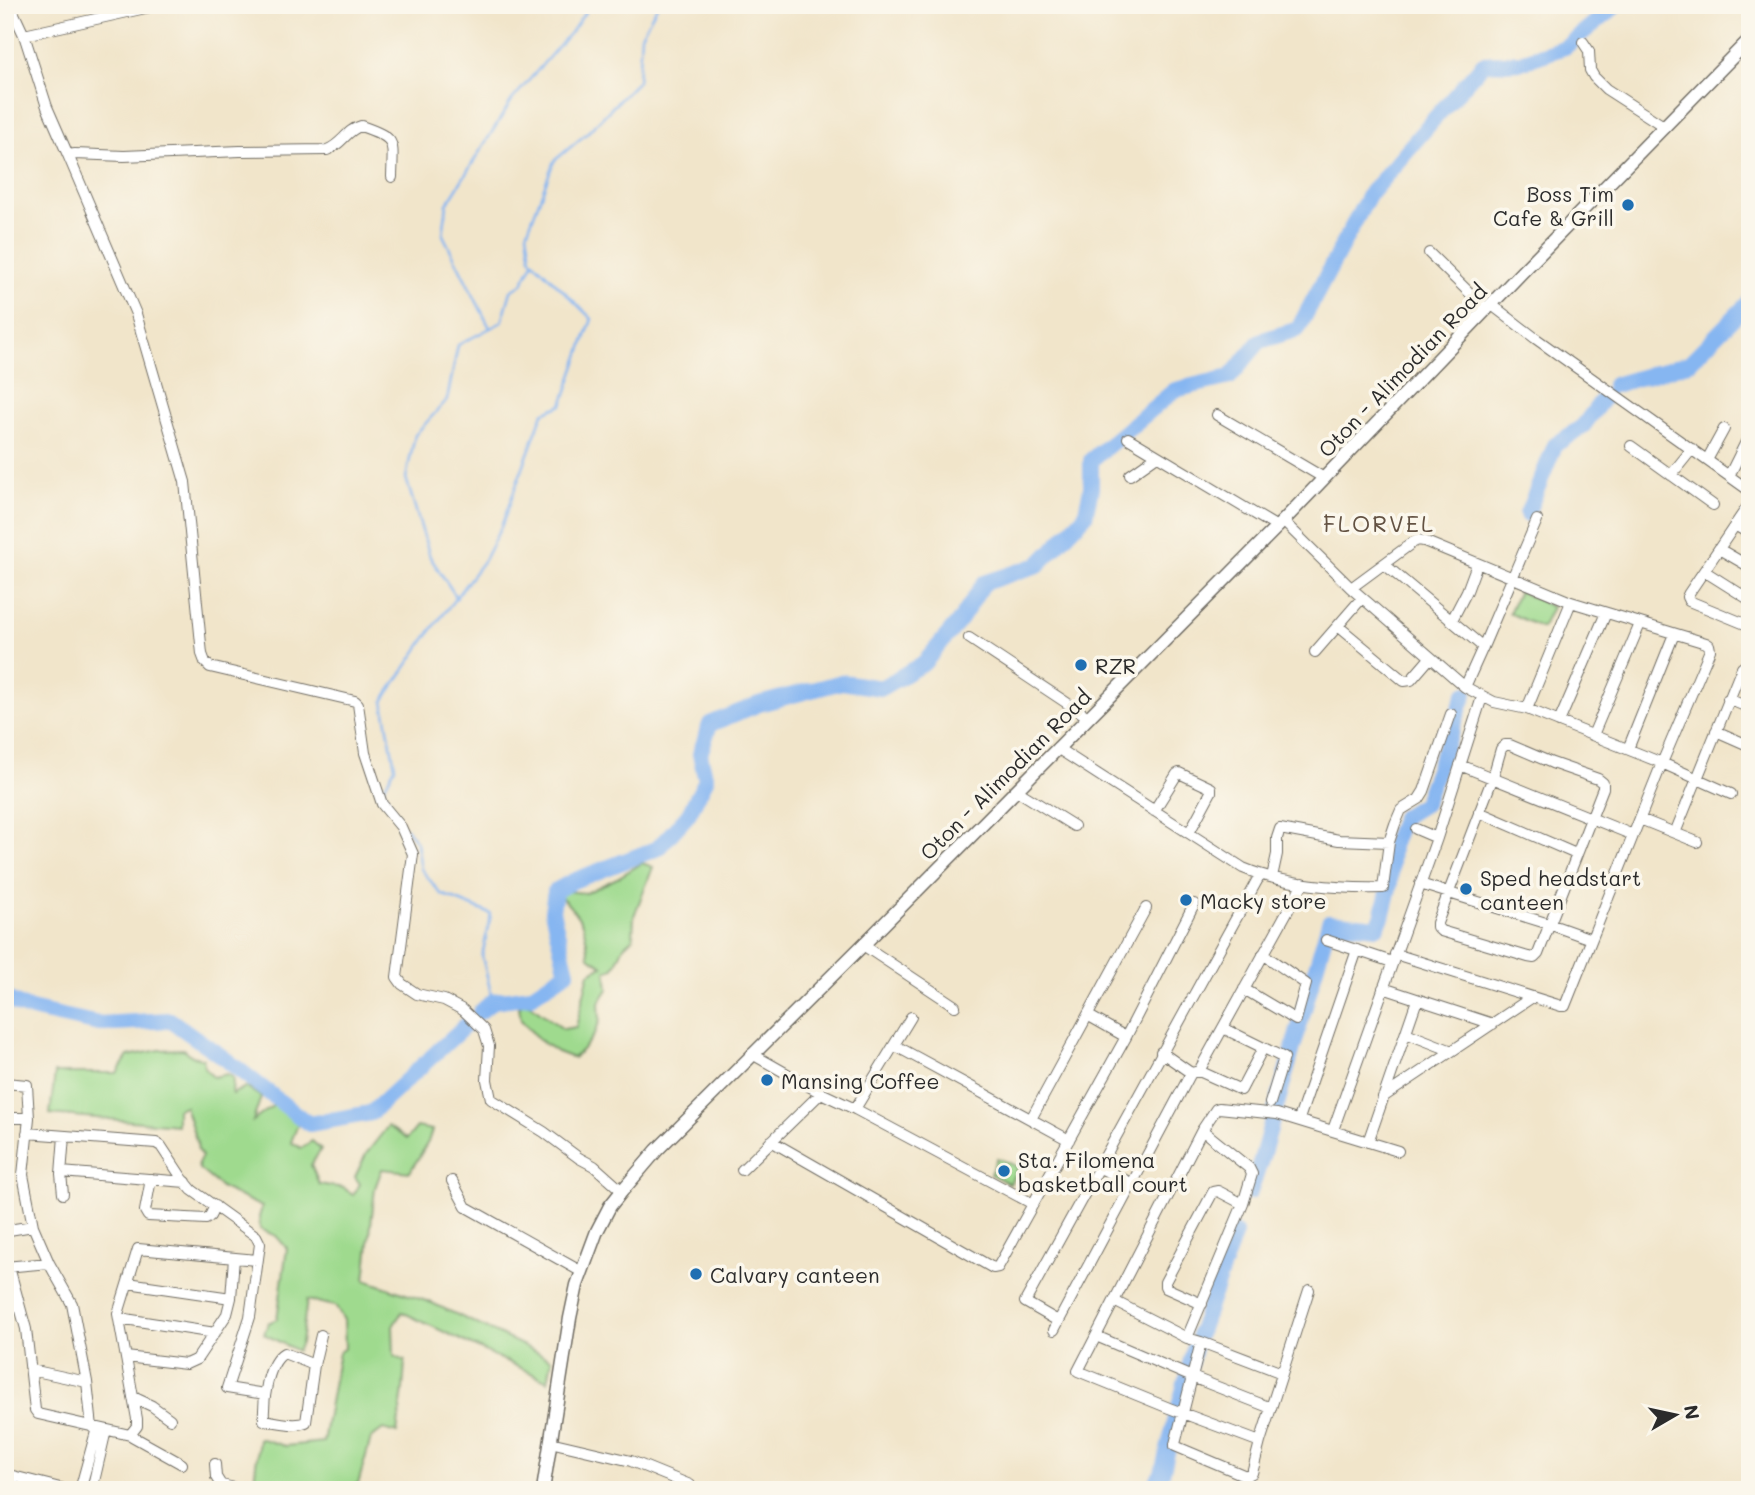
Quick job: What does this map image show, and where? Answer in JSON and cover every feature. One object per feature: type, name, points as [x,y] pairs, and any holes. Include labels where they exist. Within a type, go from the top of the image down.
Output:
[{"type":"main road","name":"Oton - Alimodian Road","points":[[542,1490],[570,1318],[582,1272],[597,1231],[610,1206],[622,1191],[657,1150],[863,946],[1280,524],[1750,39]]},
{"type":"street","points":[[10,5],[24,35],[47,107],[136,314],[186,482],[201,654],[205,662],[210,667],[355,701],[358,704],[365,753],[382,804],[401,827],[413,854],[397,977],[402,984],[418,994],[444,1000],[463,1010],[484,1030],[489,1045],[487,1080],[491,1099],[594,1166],[622,1191]]},
{"type":"street","points":[[24,35],[159,5]]},
{"type":"street","points":[[1583,42],[1590,51],[1590,70],[1594,77],[1606,89],[1665,127]]},
{"type":"street","points":[[68,155],[327,150],[339,144],[353,129],[361,126],[386,135],[393,145],[392,177]]},
{"type":"street","points":[[1429,253],[1490,307],[1750,491]]},
{"type":"street","points":[[1217,415],[1324,478]]},
{"type":"street","points":[[1707,460],[1724,429]]},
{"type":"street","points":[[1128,438],[1280,524],[1465,687],[1494,702],[1527,709],[1628,749],[1731,794]]},
{"type":"street","points":[[1729,476],[1748,438]]},
{"type":"street","points":[[1631,446],[1713,505]]},
{"type":"street","points":[[1671,475],[1692,449]]},
{"type":"street","points":[[1130,475],[1157,456]]},
{"type":"street","points":[[1748,622],[1689,601],[1687,597],[1750,503]]},
{"type":"street","points":[[1465,687],[1537,520]]},
{"type":"street","points":[[1735,525],[1750,534]]},
{"type":"street","points":[[1326,940],[1565,1006],[1710,650],[1706,643],[1571,601],[1424,541],[1412,542],[1351,588]]},
{"type":"street","points":[[1719,549],[1750,567]]},
{"type":"street","points":[[1384,564],[1483,647]]},
{"type":"street","points":[[1452,620],[1477,564]]},
{"type":"street","points":[[1704,571],[1750,600]]},
{"type":"street","points":[[1315,652],[1362,598]]},
{"type":"street","points":[[1527,709],[1571,601]]},
{"type":"street","points":[[1559,722],[1606,612]]},
{"type":"street","points":[[1593,735],[1640,624]]},
{"type":"street","points":[[1338,626],[1405,681],[1411,680],[1430,658]]},
{"type":"street","points":[[1628,749],[1674,634]]},
{"type":"street","points":[[969,638],[1088,717]]},
{"type":"street","points":[[1675,833],[1728,699],[1742,668],[1750,664]]},
{"type":"street","points":[[1333,1130],[1437,838],[1482,697]]},
{"type":"street","points":[[1728,699],[1750,708]]},
{"type":"street","points":[[1056,748],[1243,868],[1260,875],[1303,883],[1383,888],[1389,842],[1401,810],[1419,799],[1424,791],[1451,714]]},
{"type":"street","points":[[1716,731],[1750,746]]},
{"type":"street","points":[[1505,745],[1510,745],[1603,783],[1593,818],[1576,854],[1538,954],[1534,958],[1441,931],[1437,927],[1493,777],[1502,749],[1505,745]]},
{"type":"street","points":[[1460,765],[1633,835]]},
{"type":"street","points":[[1154,811],[1177,774],[1211,788],[1189,833]]},
{"type":"street","points":[[1016,790],[1074,826]]},
{"type":"street","points":[[1479,812],[1576,854]]},
{"type":"street","points":[[1640,819],[1697,842]]},
{"type":"street","points":[[1272,877],[1280,829],[1339,840],[1389,842]]},
{"type":"street","points":[[1416,829],[1437,838]]},
{"type":"street","points":[[1260,875],[1025,1302],[1056,1325],[1303,883]]},
{"type":"street","points":[[1420,884],[1591,939]]},
{"type":"street","points":[[771,1141],[993,1268],[998,1267],[1126,1037],[1194,904]]},
{"type":"street","points":[[1031,1119],[1146,908]]},
{"type":"street","points":[[863,946],[955,1006]]},
{"type":"street","points":[[1299,1119],[1357,950]]},
{"type":"street","points":[[1244,989],[1296,1020],[1306,984],[1263,954]]},
{"type":"street","points":[[1383,988],[1493,1024]]},
{"type":"street","points":[[1383,1097],[1531,998]]},
{"type":"street","points":[[1368,1142],[1418,1000]]},
{"type":"street","points":[[1089,1016],[1126,1037]]},
{"type":"street","points":[[855,1109],[911,1017]]},
{"type":"street","points":[[1223,1028],[1284,1058],[1272,1110]]},
{"type":"street","points":[[1406,1033],[1452,1051]]},
{"type":"street","points":[[894,1045],[1069,1140]]},
{"type":"street","points":[[1161,1052],[1195,1072],[1241,1090],[1263,1048]]},
{"type":"street","points":[[752,1054],[1034,1205]]},
{"type":"street","points":[[5,1083],[27,1085],[29,1118],[23,1170],[33,1226],[49,1263],[72,1304],[99,1429],[92,1490]]},
{"type":"street","points":[[743,1170],[821,1093]]},
{"type":"street","points":[[1259,1442],[1078,1371],[1214,1111],[1219,1108],[1272,1110],[1398,1151]]},
{"type":"street","points":[[5,1118],[29,1118]]},
{"type":"street","points":[[1187,1338],[1252,1174],[1202,1130]]},
{"type":"street","points":[[27,1133],[156,1143],[165,1151],[192,1190],[256,1236],[260,1244],[250,1317],[227,1388],[265,1394]]},
{"type":"street","points":[[63,1194],[61,1172],[64,1136]]},
{"type":"street","points":[[1098,1167],[1133,1184]]},
{"type":"street","points":[[61,1172],[186,1182]]},
{"type":"street","points":[[150,1180],[145,1211],[148,1216],[206,1219],[215,1206]]},
{"type":"street","points":[[452,1181],[466,1207],[582,1272]]},
{"type":"street","points":[[1202,1304],[1164,1286],[1213,1192],[1218,1191],[1242,1204]]},
{"type":"street","points":[[5,1229],[33,1226]]},
{"type":"street","points":[[130,1435],[137,1426],[137,1419],[118,1314],[138,1250],[257,1260]]},
{"type":"street","points":[[126,1357],[186,1364],[197,1359],[227,1314],[234,1258]]},
{"type":"street","points":[[49,1263],[7,1267],[27,1334],[35,1410],[38,1414],[130,1435],[182,1464]]},
{"type":"street","points":[[128,1283],[231,1298]]},
{"type":"street","points":[[1201,1342],[1175,1446],[1246,1476],[1252,1473],[1259,1442],[1309,1290]]},
{"type":"street","points":[[1114,1301],[1187,1338],[1282,1373]]},
{"type":"street","points":[[5,1307],[20,1307]]},
{"type":"street","points":[[119,1318],[215,1333]]},
{"type":"street","points":[[314,1365],[284,1353],[278,1357],[273,1364],[265,1394],[264,1420],[305,1423],[321,1335]]},
{"type":"street","points":[[1096,1336],[1271,1408]]},
{"type":"street","points":[[31,1370],[87,1382]]},
{"type":"street","points":[[133,1396],[170,1419]]},
{"type":"street","points":[[80,1490],[99,1429]]},
{"type":"street","points":[[550,1442],[631,1461],[690,1485]]},
{"type":"street","points":[[215,1464],[221,1485],[245,1490]]},
{"type":"street","points":[[5,1474],[68,1490]]},
{"type":"green space","points":[[1519,591],[1552,607],[1542,628],[1509,613]]},
{"type":"green space","points":[[642,863],[653,867],[634,916],[633,938],[624,946],[614,968],[606,971],[608,989],[599,1003],[600,1020],[594,1035],[573,1058],[557,1052],[538,1039],[521,1020],[519,1007],[525,1001],[563,1029],[576,1027],[589,973],[603,966],[589,957],[582,923],[560,896],[564,891],[586,893]]},
{"type":"green space","points":[[184,1049],[192,1056],[203,1059],[204,1067],[213,1077],[228,1074],[233,1078],[232,1094],[246,1087],[261,1097],[253,1121],[283,1098],[302,1114],[291,1142],[301,1148],[312,1141],[321,1149],[311,1165],[319,1184],[344,1188],[353,1195],[360,1184],[355,1177],[366,1154],[388,1126],[407,1139],[417,1127],[432,1130],[410,1172],[382,1169],[375,1188],[365,1280],[432,1303],[552,1359],[548,1381],[402,1312],[393,1326],[394,1356],[405,1361],[397,1433],[383,1429],[371,1438],[358,1484],[340,1486],[339,1490],[253,1490],[259,1438],[285,1446],[323,1442],[339,1352],[345,1348],[344,1320],[335,1306],[307,1300],[301,1343],[297,1351],[264,1334],[268,1323],[277,1319],[287,1248],[276,1236],[260,1229],[262,1207],[222,1188],[199,1169],[202,1156],[198,1151],[185,1106],[177,1109],[177,1125],[50,1114],[55,1073],[117,1073],[128,1056]]},
{"type":"green space","name":"Sta. Filomena basketball court","points":[[997,1158],[1018,1167],[1010,1184],[990,1174]]},
{"type":"waterway","points":[[490,328],[443,235],[447,204],[512,100],[575,27],[590,5]]},
{"type":"waterway","points":[[394,811],[383,789],[395,767],[383,701],[484,560],[501,527],[543,413],[562,405],[592,319],[531,259],[527,233],[554,161],[586,134],[638,81],[641,35],[658,5]]},
{"type":"waterway","points":[[480,1012],[493,1001],[531,996],[567,972],[552,911],[555,891],[573,881],[658,848],[688,815],[706,780],[700,754],[710,724],[759,704],[842,682],[881,688],[924,663],[961,619],[984,583],[1038,565],[1085,516],[1091,489],[1091,460],[1175,390],[1230,377],[1260,341],[1298,329],[1369,195],[1483,64],[1521,62],[1565,47],[1617,5]]},
{"type":"waterway","points":[[457,598],[430,557],[406,478],[415,435],[447,400],[458,345],[502,322],[511,291],[522,284],[534,261]]},
{"type":"waterway","points":[[1614,385],[1689,363],[1750,301]]},
{"type":"waterway","points":[[1527,514],[1555,445],[1583,426],[1605,396]]},
{"type":"waterway","points":[[1250,1192],[1329,922],[1377,927],[1390,884],[1392,846],[1403,817],[1424,804],[1465,694]]},
{"type":"waterway","points":[[406,828],[417,843],[421,869],[441,894],[491,914],[482,956],[493,1001]]},
{"type":"waterway","points":[[5,998],[26,1008],[99,1024],[170,1020],[309,1124],[371,1113],[468,1023]]},
{"type":"waterway","points":[[1199,1334],[1235,1233]]},
{"type":"waterway","points":[[1188,1371],[1195,1345]]},
{"type":"waterway","points":[[1179,1406],[1186,1380]]},
{"type":"waterway","points":[[1151,1490],[1162,1473],[1177,1414]]},
{"type":"place","name":"Boss Tim Cafe & Grill","points":[[1628,205]]},
{"type":"place","name":"RZR","points":[[1081,665]]},
{"type":"place","name":"Sped headstart canteen","points":[[1466,889]]},
{"type":"place","name":"Macky store","points":[[1186,900]]},
{"type":"place","name":"Mansing Coffee","points":[[767,1080]]},
{"type":"place","name":"Sta. Filomena basketball court","points":[[1004,1171]]},
{"type":"place","name":"Calvary canteen","points":[[696,1274]]},
{"type":"district","name":"FLORVEL","points":[[1379,523]]}]
